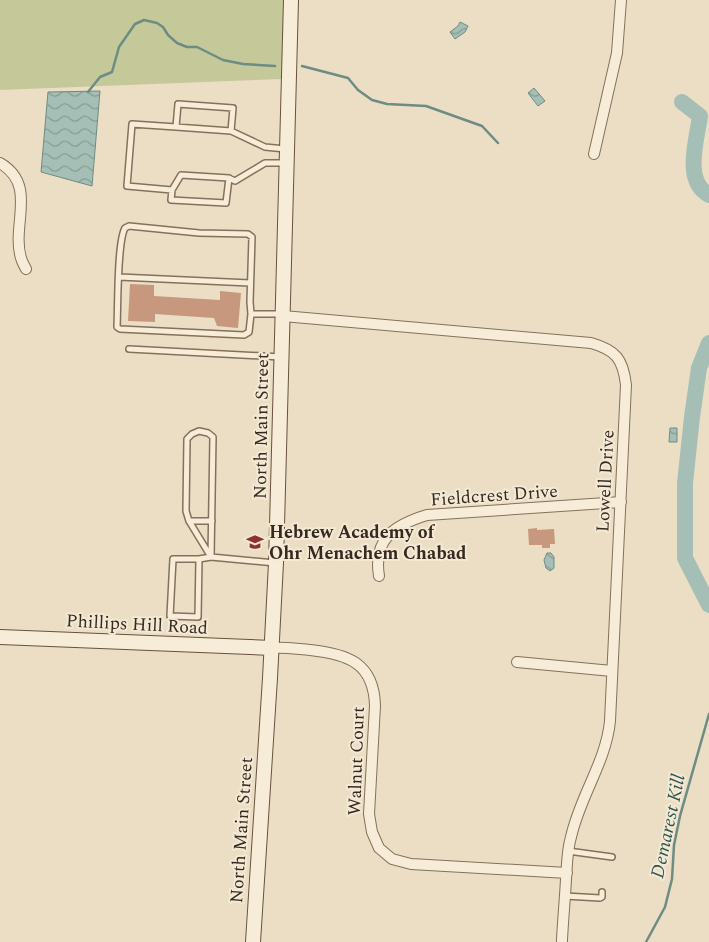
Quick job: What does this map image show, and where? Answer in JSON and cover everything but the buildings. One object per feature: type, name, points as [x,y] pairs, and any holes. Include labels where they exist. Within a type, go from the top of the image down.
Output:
[{"type":"street","name":"North Main Street","points":[[253,942],[276,563],[291,0]]},
{"type":"street","points":[[594,154],[617,53],[621,0]]},
{"type":"street","points":[[0,163],[8,168],[16,178],[21,191],[19,245],[20,257],[26,269]]},
{"type":"street","name":"Lowell Drive","points":[[284,315],[591,343],[606,347],[617,356],[624,369],[626,385],[621,502],[608,738],[604,754],[577,816],[571,837],[568,851],[562,940]]},
{"type":"street","name":"Fieldcrest Drive","points":[[378,576],[378,550],[383,540],[396,529],[427,515],[621,502]]},
{"type":"street","name":"Phillips Hill Road","points":[[0,637],[272,648]]},
{"type":"street","name":"Walnut Court","points":[[272,648],[336,653],[355,662],[369,679],[374,692],[375,706],[369,814],[372,832],[378,848],[392,859],[411,864],[567,872]]},
{"type":"street","points":[[517,662],[612,671]]},
{"type":"lane","points":[[176,127],[178,104],[206,106],[233,108],[231,131]]},
{"type":"lane","points":[[172,190],[127,186],[132,124],[231,131],[265,147],[287,149]]},
{"type":"lane","points":[[229,178],[226,203],[171,200],[172,190],[180,175],[229,178],[235,181],[265,163],[287,163]]},
{"type":"lane","points":[[129,226],[199,233],[248,234],[252,237],[250,283],[251,314],[249,332],[244,335],[120,329],[118,327],[122,234],[125,228],[129,226]]},
{"type":"lane","points":[[119,277],[250,283]]},
{"type":"lane","points":[[251,314],[284,315]]},
{"type":"lane","points":[[129,349],[281,357]]},
{"type":"lane","points":[[199,431],[208,433],[213,437],[211,557],[189,521],[186,510],[187,439],[199,431]]},
{"type":"lane","points":[[189,521],[212,521]]},
{"type":"lane","points":[[199,559],[198,617],[170,616],[173,559],[211,557],[276,563]]},
{"type":"lane","points":[[568,851],[612,857]]},
{"type":"lane","points":[[565,896],[600,898],[602,892]]},
{"type":"green space","points":[[0,0],[288,0],[282,79],[0,90]]},
{"type":"water","points":[[460,22],[468,26],[465,32],[455,39],[450,32]]},
{"type":"water","points":[[534,88],[545,101],[538,106],[528,93]]},
{"type":"water","points":[[100,91],[92,186],[41,172],[48,92]]},
{"type":"water","points":[[670,428],[677,428],[677,442],[669,442]]},
{"type":"water","points":[[547,553],[551,553],[554,557],[554,568],[550,571],[546,568],[544,560]]},
{"type":"waterway","points":[[88,92],[100,77],[112,72],[119,47],[135,24],[144,20],[157,23],[163,27],[168,35],[177,43],[187,47],[197,47],[223,60],[243,64],[275,66]]},
{"type":"waterway","points":[[302,66],[348,78],[358,90],[372,100],[387,104],[426,106],[482,126],[498,143]]},
{"type":"waterway","points":[[682,102],[700,116],[694,170],[696,180],[701,189],[709,195]]},
{"type":"waterway","points":[[709,343],[699,368],[685,483],[685,558],[709,605]]},
{"type":"waterway","name":"Demarest Kill","points":[[646,942],[665,907],[672,879],[674,845],[680,816],[709,714]]},
{"type":"place","name":"Hebrew Academy of Ohr Menachem Chabad","points":[[255,542]]}]
